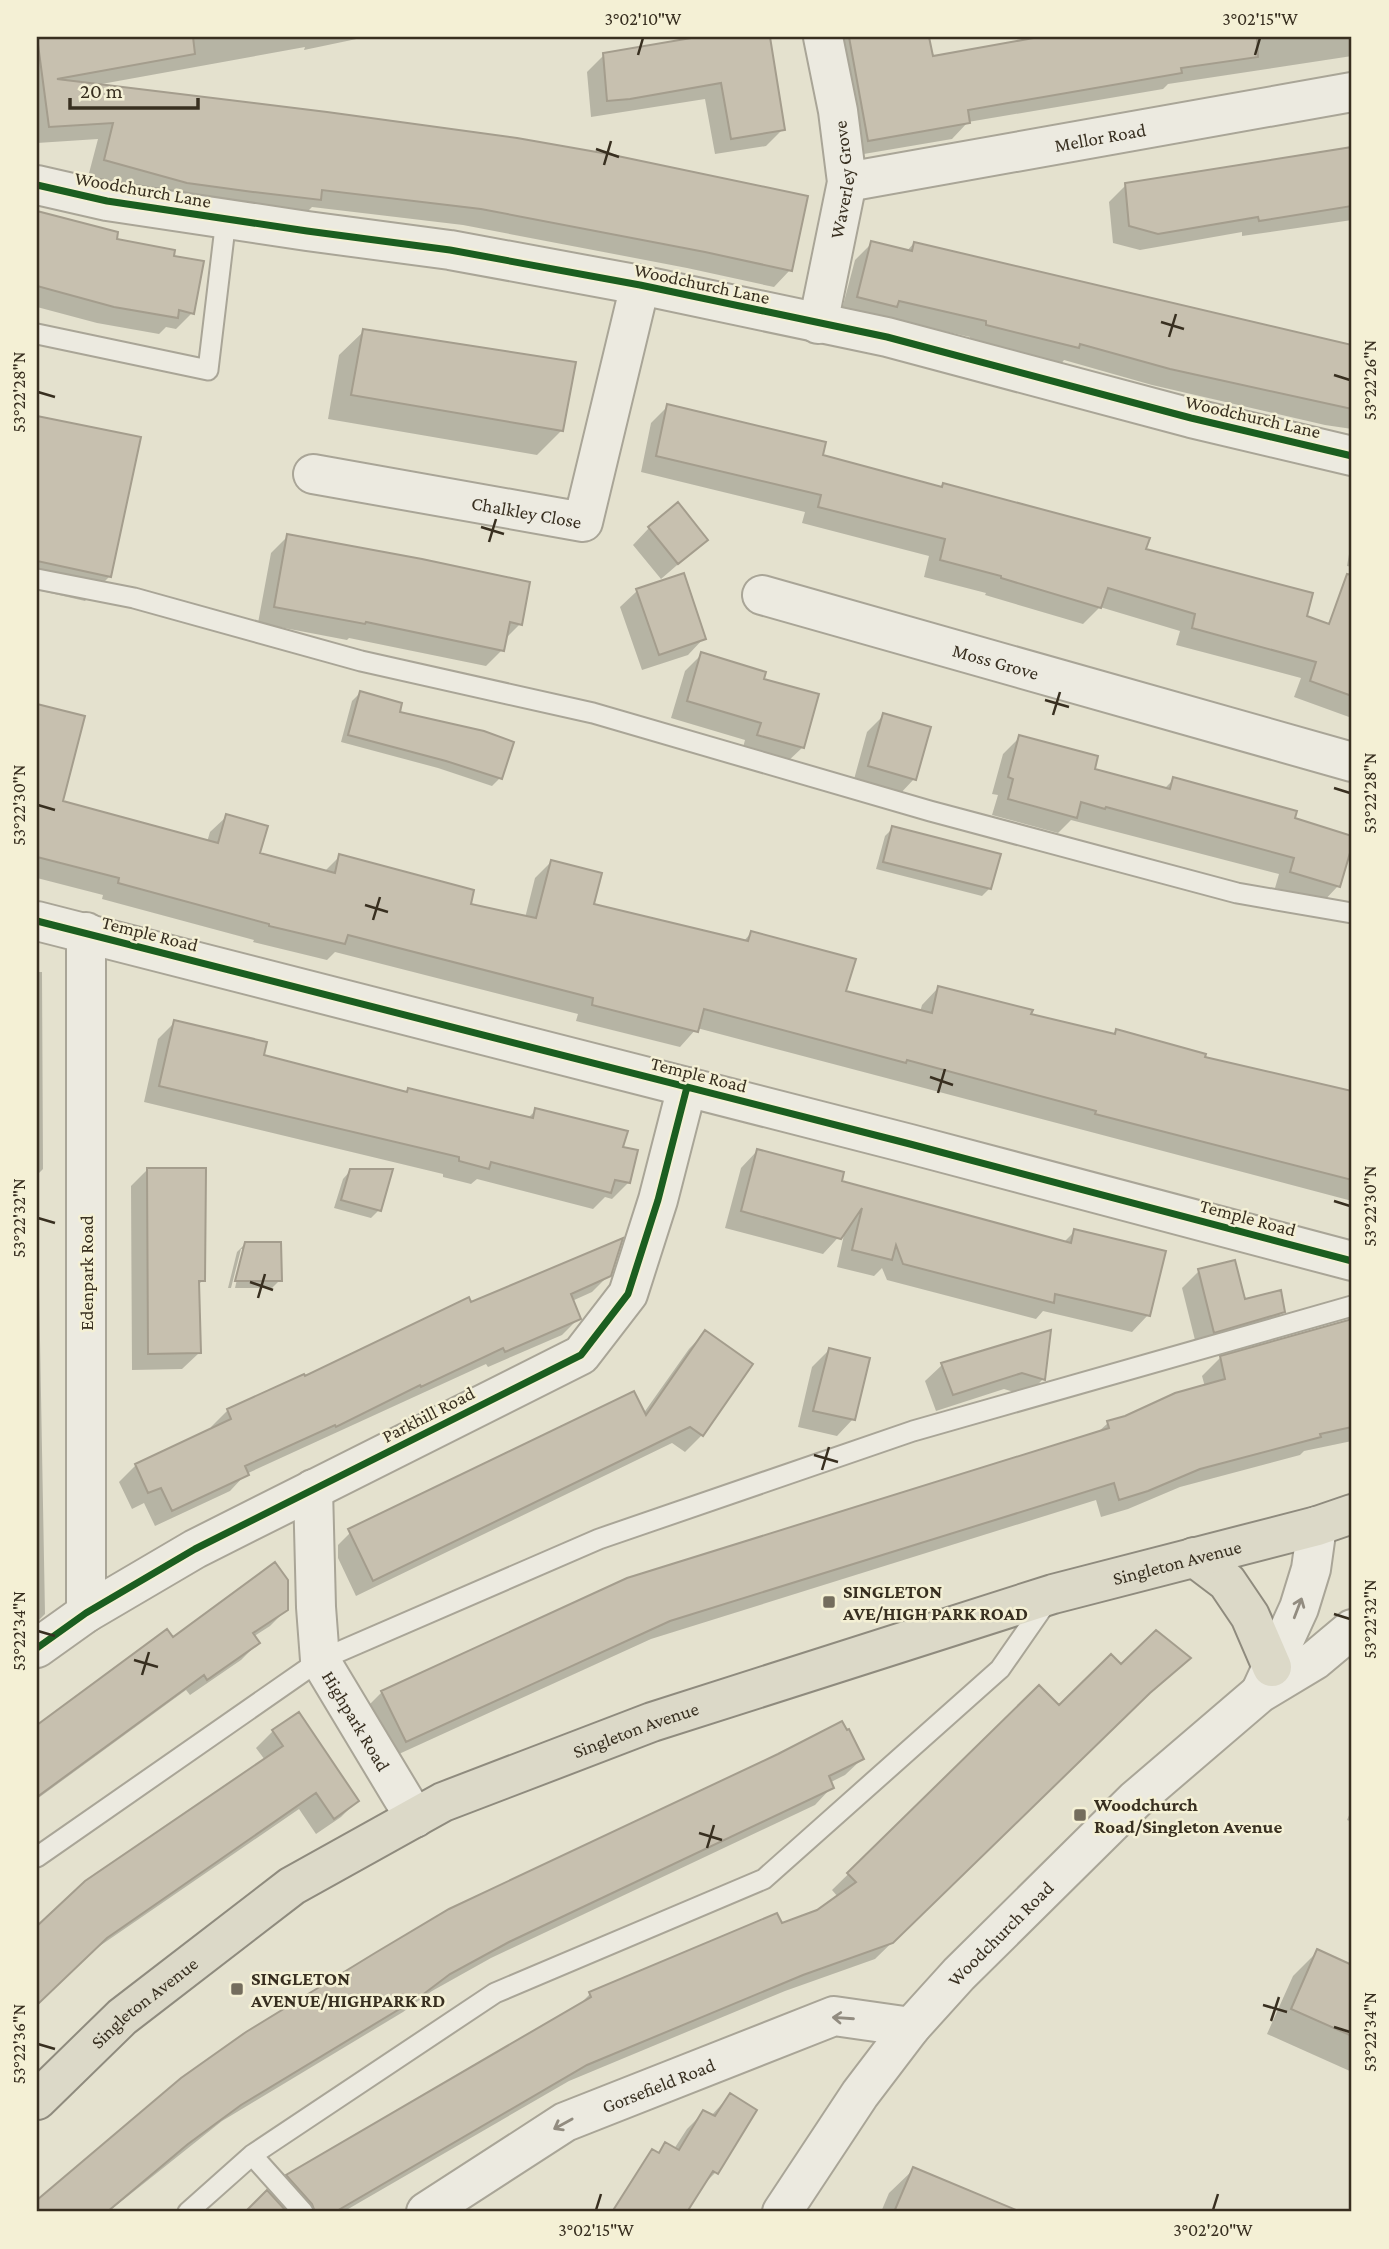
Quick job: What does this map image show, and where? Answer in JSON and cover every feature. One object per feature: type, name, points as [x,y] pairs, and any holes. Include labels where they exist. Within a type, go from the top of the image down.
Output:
[{"type":"highway","name":"Singleton Avenue","points":[[37,2100],[122,2017],[292,1886],[443,1802],[652,1723],[1053,1594],[1335,1520]]},
{"type":"highway","points":[[1194,1557],[1227,1581],[1250,1616],[1266,1680]]},
{"type":"street","name":"Waverley Grove","points":[[818,324],[847,182],[838,111],[823,37]]},
{"type":"street","name":"Mellor Road","points":[[847,182],[1352,92]]},
{"type":"street","name":"Woodchurch Lane","points":[[37,185],[107,201],[450,250],[640,285],[887,337],[1191,418],[1352,456]]},
{"type":"street","name":"Chalkley Close","points":[[313,474],[583,522],[640,285]]},
{"type":"street","name":"Moss Grove","points":[[762,595],[1352,762]]},
{"type":"street","name":"Temple Road","points":[[37,921],[1352,1261]]},
{"type":"street","name":"Edenpark Road","points":[[86,932],[86,1613]]},
{"type":"street","name":"Parkhill Road","points":[[37,1648],[86,1613],[195,1549],[581,1355],[628,1294],[658,1200],[687,1087]]},
{"type":"street","name":"Highpark Road","points":[[313,1489],[320,1660],[415,1818]]},
{"type":"street","name":"Woodchurch Road","points":[[1266,1680],[1299,1608],[1311,1569],[1335,1520]]},
{"type":"street","name":"Woodchurch Road","points":[[782,2212],[860,2094],[911,2027],[959,1974],[1135,1800],[1266,1680],[1314,1660],[1352,1629]]},
{"type":"street","name":"Gorsefield Road","points":[[426,2212],[565,2122],[834,2016],[911,2027]]},
{"type":"lane","points":[[37,334],[208,370],[226,219]]},
{"type":"lane","points":[[37,579],[134,598],[361,661],[593,713],[930,811],[1237,893],[1352,913]]},
{"type":"lane","points":[[37,1857],[320,1660],[599,1539],[887,1440],[1352,1306]]},
{"type":"lane","points":[[188,2212],[252,2155],[495,1993],[764,1879],[1000,1669],[1053,1594]]},
{"type":"lane","points":[[252,2155],[303,2212]]},
{"type":"building","points":[[37,37],[193,37],[195,54],[57,79],[517,138],[808,196],[792,271],[481,209],[322,190],[321,200],[253,192],[187,183],[104,160],[113,123],[49,127]]},
{"type":"building","points":[[697,37],[770,37],[785,130],[731,139],[721,83],[607,101],[603,53]]},
{"type":"building","points":[[849,37],[929,37],[933,56],[1039,37],[1257,37],[1258,57],[1181,68],[1182,73],[968,110],[970,123],[868,141]]},
{"type":"building","points":[[1352,147],[1352,206],[1259,221],[1258,217],[1158,234],[1129,226],[1125,183]]},
{"type":"building","points":[[37,211],[118,232],[117,239],[175,250],[174,256],[204,261],[194,314],[179,310],[178,318],[114,307],[37,286]]},
{"type":"building","points":[[871,241],[912,251],[914,242],[1352,345],[1352,409],[1170,369],[1080,344],[1079,348],[986,325],[986,321],[899,301],[897,307],[857,297]]},
{"type":"building","points":[[363,329],[576,362],[563,431],[351,395]]},
{"type":"building","points":[[667,404],[826,442],[823,455],[942,487],[943,483],[1150,538],[1146,549],[1313,593],[1307,616],[1329,624],[1347,574],[1352,575],[1352,696],[1310,681],[1316,662],[1192,628],[1195,614],[1108,588],[1101,608],[940,560],[945,539],[818,507],[821,495],[656,456]]},
{"type":"building","points":[[37,416],[141,437],[111,577],[37,561]]},
{"type":"building","points":[[678,502],[708,540],[678,564],[648,527]]},
{"type":"building","points":[[287,534],[530,582],[522,625],[510,622],[504,651],[366,622],[365,624],[274,607]]},
{"type":"building","points":[[684,573],[706,639],[659,655],[636,589]]},
{"type":"building","points":[[701,652],[766,672],[764,679],[819,694],[804,748],[757,735],[761,723],[687,701]]},
{"type":"building","points":[[360,691],[402,703],[400,712],[484,731],[514,742],[502,779],[348,735]]},
{"type":"building","points":[[37,704],[85,716],[63,801],[218,843],[226,814],[268,826],[260,853],[335,873],[339,854],[474,890],[471,904],[536,918],[551,860],[602,873],[594,904],[748,941],[751,931],[856,959],[846,991],[932,1013],[938,986],[1033,1010],[1031,1014],[1115,1034],[1116,1029],[1206,1054],[1205,1057],[1352,1091],[1352,1180],[1095,1114],[1096,1111],[907,1060],[906,1063],[704,1009],[698,1032],[592,1005],[593,998],[348,935],[345,944],[269,926],[118,883],[119,878],[37,857]]},
{"type":"building","points":[[883,713],[931,727],[916,780],[868,766]]},
{"type":"building","points":[[1019,735],[1098,756],[1095,769],[1170,789],[1173,777],[1297,811],[1295,818],[1352,836],[1352,846],[1340,887],[1290,872],[1294,858],[1106,807],[1105,809],[1081,802],[1077,818],[1008,799],[1013,779],[1008,777]]},
{"type":"building","points":[[892,826],[1001,854],[991,889],[883,862]]},
{"type":"building","points":[[174,1020],[267,1042],[264,1055],[407,1092],[408,1088],[533,1118],[535,1108],[628,1131],[623,1147],[638,1150],[630,1183],[615,1180],[611,1193],[491,1162],[489,1169],[459,1161],[459,1157],[159,1086]]},
{"type":"building","points":[[757,1149],[844,1172],[842,1181],[1071,1243],[1074,1229],[1166,1251],[1150,1316],[1055,1294],[1054,1303],[903,1264],[896,1245],[892,1260],[852,1250],[862,1208],[841,1239],[741,1211]]},
{"type":"building","points":[[147,1168],[206,1168],[205,1281],[199,1281],[201,1353],[148,1354]]},
{"type":"building","points":[[350,1169],[393,1169],[381,1211],[341,1200]]},
{"type":"building","points":[[623,1238],[611,1276],[571,1294],[581,1319],[505,1352],[503,1348],[336,1427],[335,1425],[245,1466],[249,1475],[172,1511],[161,1488],[148,1493],[135,1464],[231,1419],[227,1409],[304,1374],[305,1376],[469,1297],[471,1302]]},
{"type":"building","points":[[245,1242],[281,1242],[282,1281],[235,1281]]},
{"type":"building","points":[[1235,1260],[1245,1299],[1281,1290],[1285,1312],[1214,1333],[1198,1269]]},
{"type":"building","points":[[1352,1319],[1352,1427],[1200,1469],[1119,1500],[1114,1483],[670,1621],[406,1742],[381,1691],[627,1578],[1109,1428],[1107,1421],[1125,1416],[1175,1393],[1225,1379],[1220,1356]]},
{"type":"building","points":[[705,1330],[753,1364],[703,1436],[690,1427],[373,1581],[348,1529],[634,1391],[646,1415]]},
{"type":"building","points":[[1051,1330],[1045,1380],[1022,1373],[953,1395],[941,1363]]},
{"type":"building","points":[[829,1348],[870,1358],[855,1420],[813,1411]]},
{"type":"building","points":[[275,1562],[288,1580],[288,1610],[253,1633],[260,1643],[207,1680],[204,1675],[37,1797],[37,1725],[167,1629],[173,1637]]},
{"type":"building","points":[[1156,1630],[1191,1658],[1150,1693],[893,1943],[803,1975],[587,2065],[335,2212],[315,2212],[312,2204],[286,2175],[591,1997],[589,1992],[777,1913],[782,1923],[817,1910],[856,1882],[847,1873],[1039,1685],[1059,1705],[1111,1654],[1121,1664]]},
{"type":"building","points":[[299,1712],[359,1801],[334,1819],[316,1793],[107,1938],[37,2005],[37,1926],[85,1881],[283,1746],[272,1730]]},
{"type":"building","points":[[842,1721],[864,1759],[829,1776],[834,1788],[509,1942],[450,1974],[421,1996],[241,2105],[188,2144],[107,2212],[37,2212],[37,2200],[181,2078],[246,2032],[375,1953],[449,1909],[778,1754]]},
{"type":"building","points":[[1317,1949],[1352,1965],[1352,2036],[1291,2009]]},
{"type":"building","points":[[730,2093],[757,2110],[718,2174],[713,2171],[687,2212],[612,2212],[652,2149],[659,2153],[665,2142],[679,2150],[703,2110],[715,2116]]},
{"type":"building","points":[[913,2167],[1021,2212],[894,2212]]},
{"type":"building","points":[[267,2190],[287,2212],[245,2212]]},
{"type":"cycle path","points":[[37,185],[107,201],[450,250],[640,285],[887,337],[1191,418],[1352,456]]},
{"type":"cycle path","points":[[37,921],[910,1144],[1352,1261]]},
{"type":"cycle path","points":[[37,1648],[86,1613],[195,1549],[581,1355],[628,1294],[658,1200],[687,1087]]},
{"type":"place","name":"SINGLETON AVE/HIGH PARK ROAD","points":[[829,1602]]},
{"type":"place","name":"Woodchurch Road/Singleton Avenue","points":[[1080,1815]]},
{"type":"place","name":"SINGLETON AVENUE/HIGHPARK RD","points":[[237,1989]]}]
